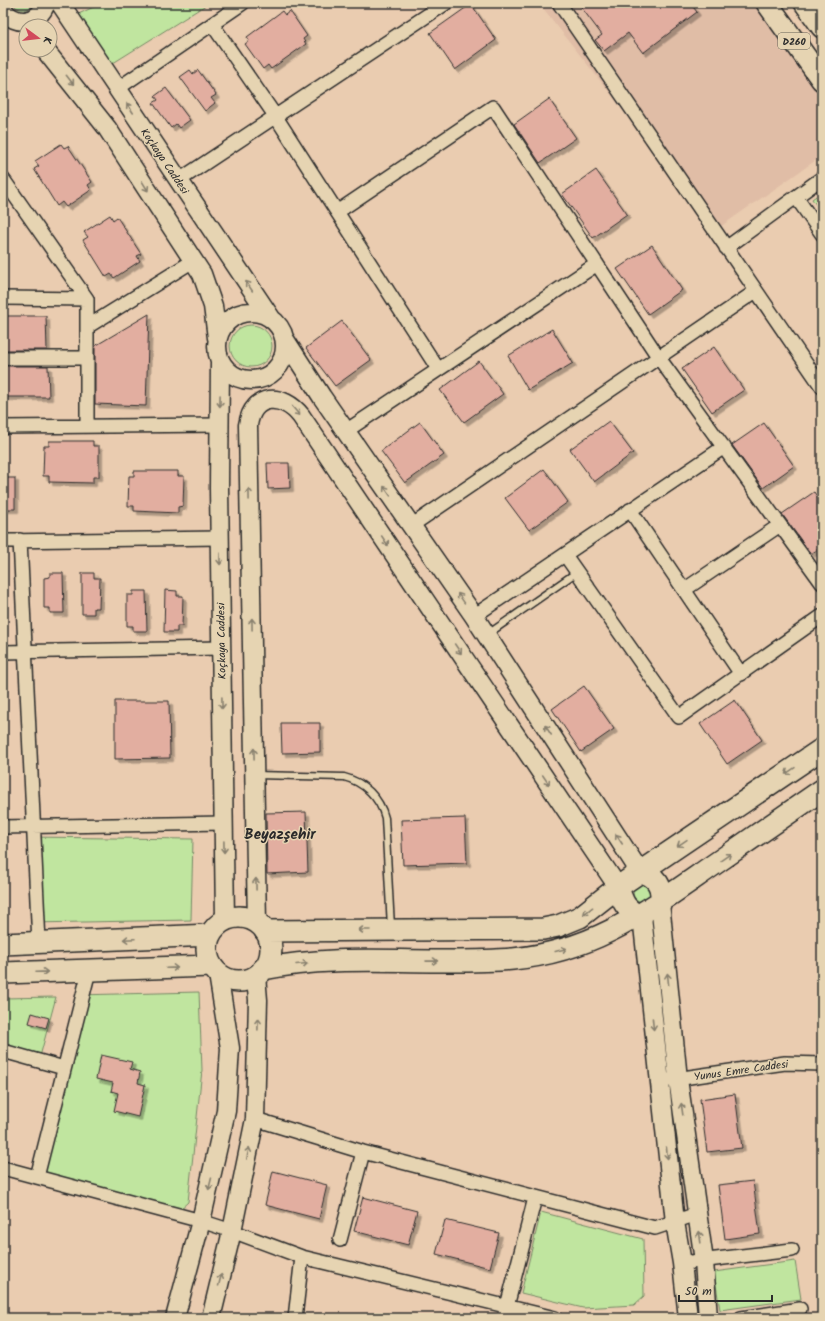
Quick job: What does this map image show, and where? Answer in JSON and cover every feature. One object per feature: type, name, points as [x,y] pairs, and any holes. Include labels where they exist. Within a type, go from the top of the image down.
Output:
[{"type":"highway","name":"D260","points":[[767,3],[822,80]]},
{"type":"highway","name":"D260","points":[[805,3],[822,27]]},
{"type":"highway","points":[[261,927],[391,930],[543,929],[558,926],[580,917],[618,887],[822,749]]},
{"type":"highway","points":[[260,973],[268,960],[270,951],[269,941],[261,927],[247,918],[236,917],[225,920],[216,926],[210,935],[207,946],[207,957],[215,970],[227,979],[236,981],[246,980],[260,973],[288,965],[319,962],[493,960],[534,956],[584,943],[642,916],[822,790]]},
{"type":"highway","points":[[640,872],[647,873],[658,882],[662,896],[660,903]]},
{"type":"highway","points":[[618,887],[624,905],[629,910],[642,916]]},
{"type":"highway","points":[[3,944],[210,935]]},
{"type":"highway","points":[[3,973],[215,970]]},
{"type":"main road","name":"Koçkaya Caddesi","points":[[60,3],[271,318]]},
{"type":"main road","points":[[13,20],[34,19],[48,5]]},
{"type":"main road","points":[[51,58],[107,128],[202,274],[215,317],[218,338],[217,354],[220,362],[231,375],[238,379],[246,381],[260,380],[270,375],[281,363],[285,351],[282,331],[271,318],[255,312],[239,314],[225,323],[218,338]]},
{"type":"main road","points":[[284,338],[346,431],[474,616],[640,872]]},
{"type":"main road","name":"Koçkaya Caddesi","points":[[220,362],[220,538],[225,920]]},
{"type":"main road","points":[[260,380],[262,403]]},
{"type":"main road","points":[[261,927],[254,775],[248,425],[252,412],[268,400],[280,400],[292,406],[300,416],[618,887]]},
{"type":"main road","points":[[660,903],[678,1079],[704,1261],[708,1318]]},
{"type":"main road","points":[[642,916],[675,1222],[682,1263],[688,1318]]},
{"type":"main road","points":[[175,1318],[201,1221],[226,1111],[230,1048],[229,1033],[215,970]]},
{"type":"main road","points":[[211,1318],[232,1231],[255,1119],[260,973]]},
{"type":"main road","points":[[226,1111],[255,1119]]},
{"type":"street","points":[[117,89],[243,3]]},
{"type":"street","points":[[178,181],[446,3]]},
{"type":"street","points":[[558,3],[822,387]]},
{"type":"street","points":[[212,24],[276,117],[438,369]]},
{"type":"street","points":[[337,212],[493,108],[659,358],[822,583]]},
{"type":"street","points":[[726,248],[822,178]]},
{"type":"street","points":[[3,179],[87,300],[87,426]]},
{"type":"street","points":[[796,197],[822,234]]},
{"type":"street","points":[[87,327],[193,261]]},
{"type":"street","points":[[346,431],[597,264]]},
{"type":"street","points":[[411,526],[756,291]]},
{"type":"street","points":[[3,298],[87,300]]},
{"type":"street","points":[[3,358],[87,358]]},
{"type":"street","points":[[3,427],[219,425]]},
{"type":"street","points":[[474,616],[724,446]]},
{"type":"street","points":[[630,510],[741,674]]},
{"type":"street","points":[[684,590],[780,525]]},
{"type":"street","points":[[3,541],[220,538]]},
{"type":"street","points":[[20,540],[39,943]]},
{"type":"street","points":[[565,555],[679,717],[822,616]]},
{"type":"street","points":[[3,652],[222,648]]},
{"type":"street","points":[[3,827],[224,823]]},
{"type":"street","points":[[37,1177],[89,971]]},
{"type":"street","points":[[3,1051],[64,1068]]},
{"type":"street","name":"Yunus Emre Caddesi","points":[[660,1081],[785,1063],[822,1064]]},
{"type":"street","points":[[255,1119],[363,1152],[534,1198],[655,1228],[697,1214]]},
{"type":"street","points":[[340,1240],[363,1152]]},
{"type":"street","points":[[3,1168],[201,1221],[302,1257],[505,1312],[555,1318]]},
{"type":"street","points":[[505,1312],[534,1198]]},
{"type":"street","points":[[682,1263],[792,1250]]},
{"type":"street","points":[[295,1318],[302,1257]]},
{"type":"street","points":[[741,1318],[800,1309]]},
{"type":"lane","points":[[486,635],[577,572]]},
{"type":"lane","points":[[254,775],[344,777],[354,780],[375,797],[383,810],[385,818],[391,930]]},
{"type":"shaded area","points":[[539,3],[780,3],[822,63],[822,156],[717,229]]},
{"type":"green space","points":[[13,3],[34,3],[29,8],[23,10],[15,6]]},
{"type":"green space","points":[[102,3],[209,3],[102,70],[68,19]]},
{"type":"green space","points":[[822,192],[822,213],[812,199]]},
{"type":"green space","points":[[251,325],[266,331],[272,346],[266,361],[251,367],[236,361],[230,346],[236,331]]},
{"type":"green space","points":[[29,837],[193,839],[191,920],[31,923]]},
{"type":"green space","points":[[644,882],[653,893],[642,903],[634,898],[633,892],[635,886]]},
{"type":"green space","points":[[199,992],[202,1070],[188,1202],[178,1211],[32,1170],[77,995]]},
{"type":"green space","points":[[56,997],[38,1064],[3,1054],[3,998]]},
{"type":"green space","points":[[541,1212],[643,1239],[644,1296],[634,1305],[583,1308],[521,1293]]},
{"type":"green space","points":[[795,1261],[801,1299],[720,1310],[714,1272]]},
{"type":"building","points":[[578,3],[690,3],[697,12],[643,53],[628,33],[604,51],[595,40],[602,35]]},
{"type":"building","points":[[471,4],[496,40],[455,70],[430,33]]},
{"type":"building","points":[[282,11],[285,15],[290,11],[307,36],[303,39],[306,44],[271,69],[268,65],[263,69],[245,44],[249,41],[247,37]]},
{"type":"building","points":[[190,70],[193,74],[198,70],[216,95],[211,98],[215,103],[205,111],[180,77]]},
{"type":"building","points":[[166,88],[190,120],[179,128],[176,124],[171,128],[153,103],[158,100],[155,96]]},
{"type":"building","points":[[549,99],[576,138],[540,163],[514,124]]},
{"type":"building","points":[[61,144],[64,148],[68,146],[92,182],[88,185],[91,190],[66,207],[62,202],[57,206],[34,169],[39,166],[35,161]]},
{"type":"building","points":[[596,170],[627,214],[593,238],[562,194]]},
{"type":"building","points":[[110,215],[113,220],[117,217],[141,254],[137,256],[140,261],[114,278],[111,274],[106,277],[83,240],[88,237],[84,232]]},
{"type":"building","points":[[652,245],[682,290],[648,314],[617,269]]},
{"type":"building","points":[[149,314],[146,406],[95,404],[95,346]]},
{"type":"building","points":[[3,316],[46,316],[47,350],[3,350]]},
{"type":"building","points":[[342,321],[371,360],[335,386],[306,348]]},
{"type":"building","points":[[552,329],[573,363],[528,390],[508,356]]},
{"type":"building","points":[[714,347],[744,390],[712,412],[682,369]]},
{"type":"building","points":[[479,361],[503,394],[464,422],[440,390]]},
{"type":"building","points":[[3,366],[48,366],[49,397],[3,397]]},
{"type":"building","points":[[609,421],[633,453],[594,482],[570,449]]},
{"type":"building","points":[[420,422],[444,455],[405,483],[381,451]]},
{"type":"building","points":[[764,423],[794,466],[763,488],[732,445]]},
{"type":"building","points":[[49,441],[93,441],[93,446],[99,446],[99,477],[93,477],[93,483],[49,482],[49,476],[43,476],[44,446],[49,446]]},
{"type":"building","points":[[267,463],[289,463],[290,488],[268,489]]},
{"type":"building","points":[[544,469],[568,502],[529,530],[505,498]]},
{"type":"building","points":[[134,471],[178,471],[178,476],[184,476],[183,506],[178,507],[178,513],[134,511],[134,506],[128,506],[129,476],[134,476]]},
{"type":"building","points":[[3,478],[15,478],[15,509],[3,509]]},
{"type":"building","points":[[814,492],[822,504],[822,546],[811,554],[782,514]]},
{"type":"building","points":[[50,573],[63,573],[64,613],[50,613],[50,608],[44,608],[44,578],[50,577]]},
{"type":"building","points":[[82,573],[94,573],[94,578],[100,578],[99,608],[94,608],[94,614],[82,614]]},
{"type":"building","points":[[165,590],[177,591],[177,596],[183,596],[182,626],[177,626],[177,632],[164,632]]},
{"type":"building","points":[[133,591],[146,591],[147,631],[133,631],[133,626],[127,626],[127,595],[133,595]]},
{"type":"building","points":[[584,686],[614,729],[581,752],[552,709]]},
{"type":"building","points":[[735,700],[762,740],[727,764],[700,724]]},
{"type":"building","points":[[115,701],[169,701],[170,758],[115,759]]},
{"type":"building","points":[[281,723],[320,723],[320,752],[282,753]]},
{"type":"building","points":[[306,812],[308,872],[267,874],[266,813]]},
{"type":"building","points":[[465,818],[467,863],[403,865],[401,820]]},
{"type":"building","points":[[32,1013],[49,1018],[46,1028],[29,1023]]},
{"type":"building","points":[[101,1055],[132,1062],[130,1069],[140,1072],[138,1083],[145,1085],[138,1117],[114,1111],[118,1093],[111,1091],[113,1083],[96,1079]]},
{"type":"building","points":[[735,1094],[742,1148],[707,1152],[700,1099]]},
{"type":"building","points":[[273,1171],[327,1185],[319,1219],[265,1205]]},
{"type":"building","points":[[753,1181],[760,1234],[725,1239],[718,1185]]},
{"type":"building","points":[[363,1197],[417,1211],[408,1245],[354,1231]]},
{"type":"building","points":[[445,1220],[499,1233],[490,1268],[436,1254]]},
{"type":"district","name":"Beyazşehir","points":[[280,834]]}]
